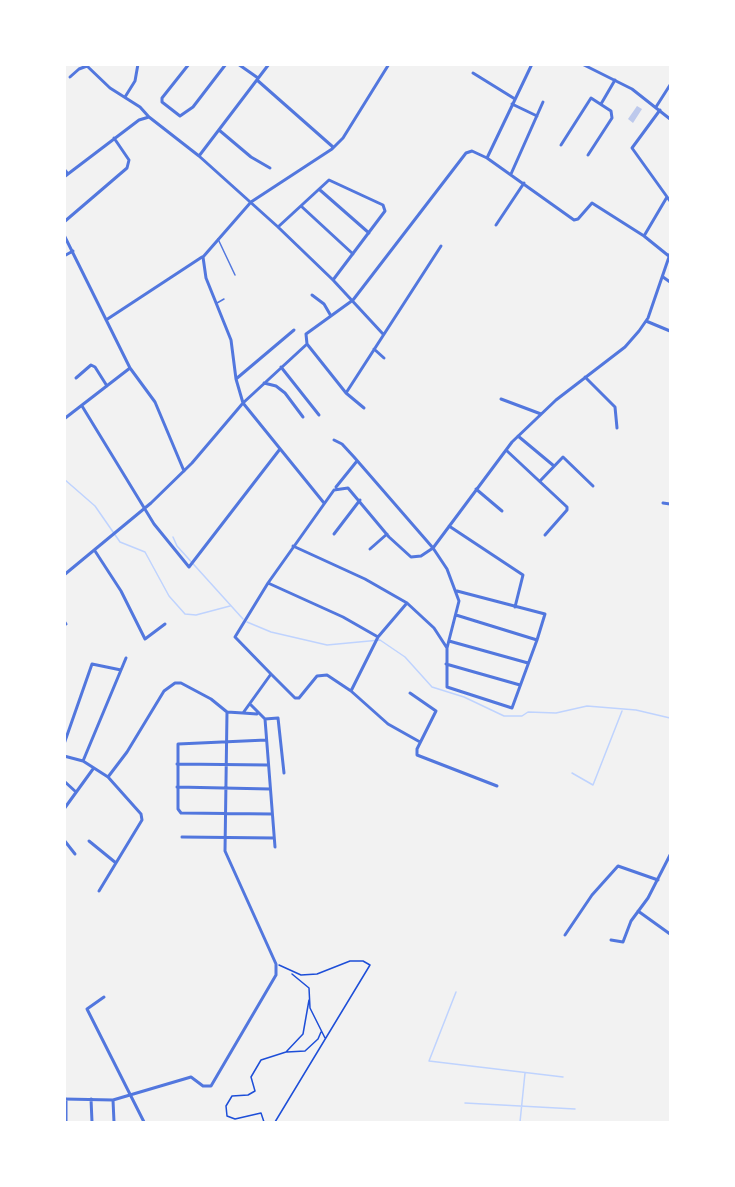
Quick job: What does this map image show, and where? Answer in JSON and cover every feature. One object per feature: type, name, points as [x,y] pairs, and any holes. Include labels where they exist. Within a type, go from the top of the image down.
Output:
[{"type":"street","points":[[125,97],[135,81],[138,64]]},
{"type":"street","points":[[189,64],[162,98],[162,102],[180,116],[193,107],[226,64]]},
{"type":"street","points":[[238,64],[258,79],[333,147]]},
{"type":"street","points":[[199,156],[269,64]]},
{"type":"street","points":[[106,320],[203,257],[251,202],[343,138],[389,64]]},
{"type":"street","points":[[487,158],[532,64]]},
{"type":"street","points":[[582,64],[616,80],[670,119]]},
{"type":"street","points":[[595,70],[598,64]]},
{"type":"street","points":[[70,77],[79,69],[87,66],[110,88],[125,97],[199,156],[278,227],[353,300],[383,333]]},
{"type":"street","points":[[473,73],[515,99]]},
{"type":"street","points":[[601,104],[616,80]]},
{"type":"street","points":[[656,107],[670,85]]},
{"type":"street","points":[[561,145],[591,98],[611,111],[612,117],[588,155]]},
{"type":"street","points":[[512,174],[543,102]]},
{"type":"street","points":[[512,104],[537,116]]},
{"type":"street","points":[[660,110],[632,148],[670,201]]},
{"type":"street","points":[[64,177],[114,138],[149,117]]},
{"type":"street","points":[[219,130],[251,157],[270,168]]},
{"type":"street","points":[[64,222],[127,168],[129,160],[114,138]]},
{"type":"street","points":[[334,490],[348,488],[387,534],[411,557],[417,558],[433,548],[518,436],[585,377],[625,347],[646,321],[670,255],[592,204],[578,219],[574,219],[487,158],[472,151],[466,153],[353,300],[306,334],[307,344],[346,393],[364,408]]},
{"type":"street","points":[[64,169],[69,174]]},
{"type":"street","points":[[278,227],[329,180],[383,205],[385,211],[333,280]]},
{"type":"street","points":[[496,225],[524,183]]},
{"type":"street","points":[[320,190],[369,233]]},
{"type":"street","points":[[644,236],[667,197]]},
{"type":"street","points":[[301,206],[352,254]]},
{"type":"street","points":[[64,235],[130,368],[155,402],[184,471]]},
{"type":"street","points":[[346,393],[441,246]]},
{"type":"street","points":[[64,256],[73,251]]},
{"type":"street","points":[[203,257],[206,278],[231,340],[236,379],[243,403],[324,503]]},
{"type":"street","points":[[663,277],[670,282]]},
{"type":"street","points":[[312,295],[324,304],[331,316]]},
{"type":"street","points":[[646,321],[670,331]]},
{"type":"street","points":[[236,379],[294,330]]},
{"type":"street","points":[[64,575],[145,508],[184,471],[243,403],[307,344]]},
{"type":"street","points":[[374,349],[384,358]]},
{"type":"street","points":[[76,378],[91,365],[95,367],[106,386]]},
{"type":"street","points":[[281,367],[319,415]]},
{"type":"street","points":[[64,419],[130,368]]},
{"type":"street","points":[[585,377],[615,407],[617,428]]},
{"type":"street","points":[[264,383],[276,386],[285,393],[303,417]]},
{"type":"street","points":[[501,399],[541,414]]},
{"type":"street","points":[[82,406],[154,524],[188,567],[191,567],[280,449]]},
{"type":"street","points":[[518,436],[554,466]]},
{"type":"street","points":[[334,440],[342,444],[433,548],[447,568],[459,601],[447,648],[448,689],[512,708],[546,616],[457,591]]},
{"type":"street","points":[[506,450],[567,508],[545,535]]},
{"type":"street","points":[[540,481],[565,458],[593,486]]},
{"type":"street","points":[[357,461],[341,478],[293,546],[240,627],[235,639],[295,698],[299,698],[317,676],[327,675],[351,691],[388,724],[420,742]]},
{"type":"street","points":[[476,489],[502,511]]},
{"type":"street","points":[[334,534],[360,500]]},
{"type":"street","points":[[663,503],[670,504]]},
{"type":"street","points":[[449,526],[523,575],[515,607]]},
{"type":"street","points":[[370,549],[387,534]]},
{"type":"street","points":[[293,546],[364,579],[407,603],[434,628],[447,648]]},
{"type":"street","points":[[94,550],[121,591],[145,639],[165,624]]},
{"type":"street","points":[[268,583],[343,617],[378,638]]},
{"type":"street","points":[[351,691],[378,638],[407,603]]},
{"type":"street","points":[[456,615],[537,640]]},
{"type":"street","points":[[449,640],[528,663]]},
{"type":"street","points":[[82,761],[126,658]]},
{"type":"street","points":[[64,744],[92,664],[121,670]]},
{"type":"street","points":[[446,664],[520,685]]},
{"type":"street","points":[[243,713],[271,674]]},
{"type":"street","points":[[108,777],[169,686],[181,683],[211,699],[227,712],[259,714]]},
{"type":"street","points":[[410,693],[436,711],[420,742],[417,755],[497,786]]},
{"type":"street","points":[[250,705],[265,719],[278,718],[284,773]]},
{"type":"street","points":[[66,1122],[65,1099],[113,1100],[191,1077],[203,1086],[211,1086],[276,975],[276,964],[225,851],[227,712]]},
{"type":"street","points":[[265,719],[275,847]]},
{"type":"street","points":[[266,740],[226,740],[178,744],[178,809],[181,813],[272,814]]},
{"type":"street","points":[[64,756],[82,761],[108,777],[142,816],[99,891]]},
{"type":"street","points":[[177,764],[268,765]]},
{"type":"street","points":[[64,809],[93,769]]},
{"type":"street","points":[[64,781],[76,792]]},
{"type":"street","points":[[177,788],[270,789]]},
{"type":"street","points":[[182,837],[274,838]]},
{"type":"street","points":[[64,840],[75,854]]},
{"type":"street","points":[[89,841],[116,863]]},
{"type":"street","points":[[611,940],[623,942],[631,921],[658,880],[670,855]]},
{"type":"street","points":[[564,935],[592,895],[618,866],[658,880]]},
{"type":"street","points":[[638,911],[670,934]]},
{"type":"street","points":[[104,998],[87,1009],[144,1122]]},
{"type":"street","points":[[91,1099],[92,1122]]},
{"type":"street","points":[[113,1100],[114,1122]]},
{"type":"lane","points":[[218,238],[235,275]]},
{"type":"lane","points":[[217,303],[224,299]]},
{"type":"path","points":[[275,1122],[370,965],[356,960],[316,974],[301,975],[289,972]]},
{"type":"path","points":[[285,967],[306,983],[309,1000],[326,1039]]},
{"type":"path","points":[[286,1052],[303,1034],[309,1000]]},
{"type":"path","points":[[264,1122],[261,1113],[235,1119],[227,1116],[226,1106],[232,1096],[248,1095],[255,1091],[251,1077],[261,1060],[286,1052],[305,1051],[318,1039],[321,1031]]},
{"type":"building","points":[[637,106],[642,109],[633,123],[628,119]]},
{"type":"waterway","points":[[64,479],[95,506],[120,542],[145,552],[169,596],[185,614],[196,615],[230,606]]},
{"type":"waterway","points":[[173,537],[177,546],[243,619]]},
{"type":"waterway","points":[[247,622],[271,632],[327,645],[380,640],[405,657],[432,687],[464,697],[504,716],[522,716],[528,712],[556,713],[587,706],[636,710],[670,718]]},
{"type":"waterway","points":[[572,773],[593,785],[622,711]]},
{"type":"waterway","points":[[456,992],[429,1061],[563,1077]]},
{"type":"waterway","points":[[520,1122],[525,1073]]},
{"type":"waterway","points":[[465,1103],[575,1109]]}]
